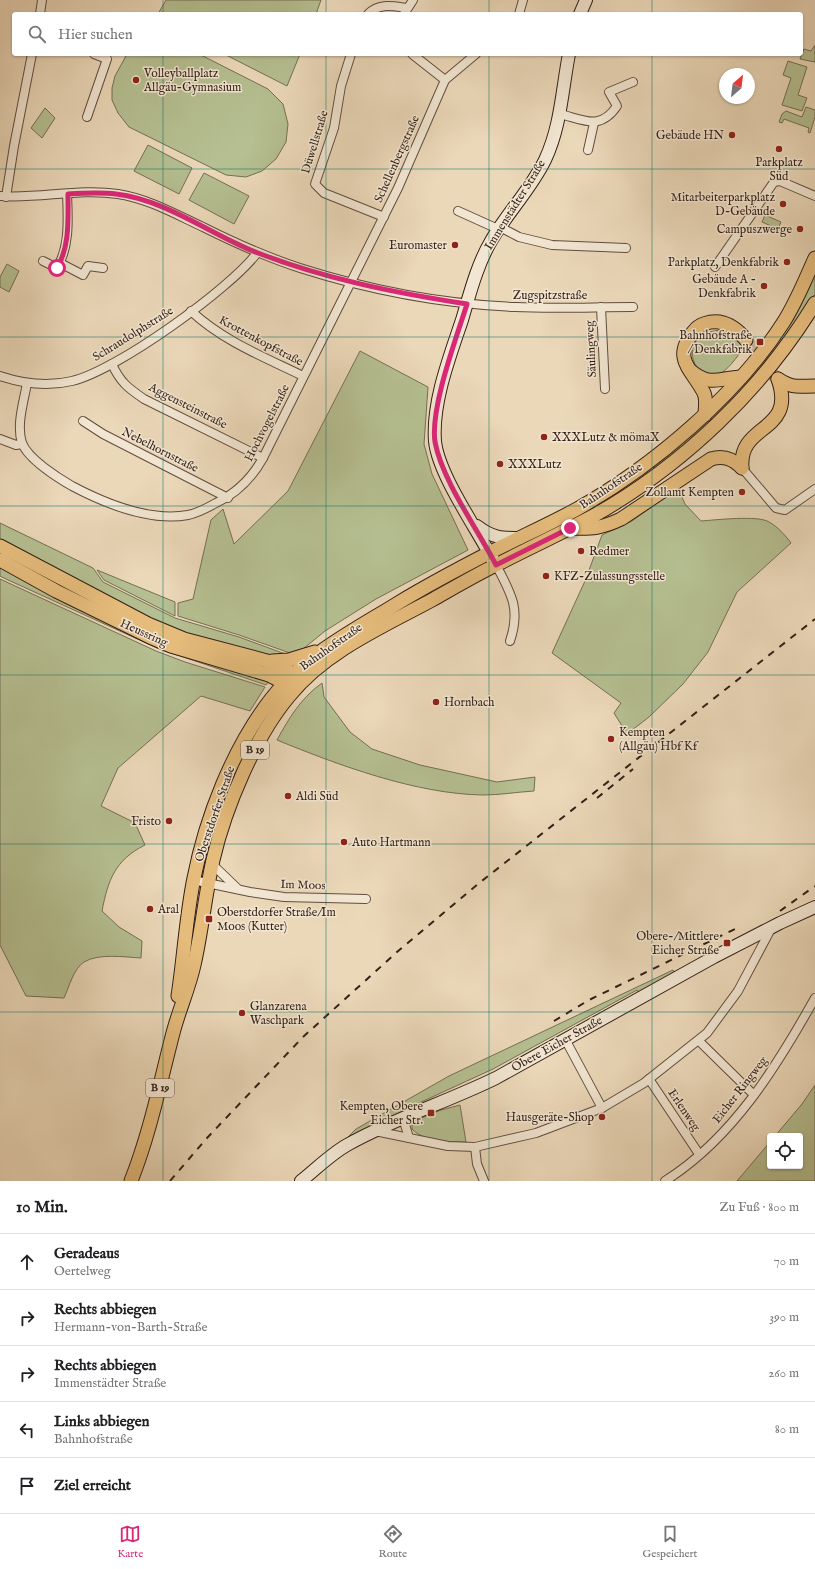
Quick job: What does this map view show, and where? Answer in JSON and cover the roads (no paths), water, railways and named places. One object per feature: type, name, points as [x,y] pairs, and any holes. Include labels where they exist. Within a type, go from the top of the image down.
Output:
[{"type":"main road","name":"Bahnhofstraße","points":[[291,682],[324,649],[418,591],[489,552],[581,507],[660,453],[705,415],[741,377],[781,325],[792,307],[815,258]]},
{"type":"main road","name":"Bahnhofstraße","points":[[291,682],[320,666],[355,642],[496,565],[570,528],[613,503],[694,445],[732,409],[766,371],[815,304]]},
{"type":"main road","points":[[705,415],[706,403],[704,394],[686,367],[684,358],[684,349],[688,338],[696,328],[705,323],[714,321],[727,324],[740,332],[746,340]]},
{"type":"main road","points":[[686,367],[696,375],[709,381],[715,382],[741,377]]},
{"type":"main road","points":[[742,468],[742,452],[748,441],[773,421],[781,410],[782,390],[778,380],[796,388],[815,386]]},
{"type":"main road","points":[[570,528],[592,529],[605,526],[621,519],[711,459],[717,457],[731,459],[742,468]]},
{"type":"main road","name":"Heussring","points":[[0,546],[148,624],[184,639],[267,661],[285,669],[291,682]]},
{"type":"main road","name":"Heussring","points":[[0,560],[56,590],[157,640],[291,682]]},
{"type":"main road","points":[[267,661],[289,660],[324,649]]},
{"type":"main road","name":"Oberstdorfer Straße","points":[[131,1181],[149,1130],[174,1032],[194,968],[212,864],[226,818],[250,760],[280,707],[291,682]]},
{"type":"main road","name":"Oberstdorfer Straße","points":[[174,1032],[194,880],[202,845],[220,793],[238,752],[259,717],[291,682]]},
{"type":"street","points":[[40,12],[42,0]]},
{"type":"street","points":[[370,12],[378,6],[390,6],[405,11],[413,0]]},
{"type":"street","points":[[520,12],[523,0]]},
{"type":"street","points":[[581,12],[586,0]]},
{"type":"street","points":[[3,196],[32,56]]},
{"type":"street","points":[[87,117],[107,58],[100,56]]},
{"type":"street","name":"Düwellstraße","points":[[350,56],[341,86],[334,128],[315,184],[324,193],[384,217]]},
{"type":"street","points":[[415,56],[445,80]]},
{"type":"street","name":"Schellenbergstraße","points":[[351,282],[384,217],[445,80],[474,56]]},
{"type":"street","name":"Immenstädter Straße","points":[[496,565],[472,523],[440,460],[435,442],[438,402],[478,266],[499,228],[544,161],[557,127],[569,56]]},
{"type":"street","points":[[560,114],[594,123],[610,116],[617,106],[609,92],[633,82]]},
{"type":"street","points":[[588,150],[594,123]]},
{"type":"street","points":[[715,267],[774,182],[780,181],[815,196]]},
{"type":"street","name":"Zugspitzstraße","points":[[3,196],[102,193],[132,197],[161,206],[257,253],[300,268],[351,282],[467,304],[516,308],[633,307]]},
{"type":"street","points":[[43,261],[57,268],[60,263],[64,252],[67,229],[68,194]]},
{"type":"street","points":[[458,211],[519,237],[552,245],[626,248]]},
{"type":"street","name":"Schraudolphstraße","points":[[0,376],[28,383],[54,384],[73,381],[112,364],[191,311],[247,266],[257,253]]},
{"type":"street","points":[[60,263],[83,275],[88,266],[103,268]]},
{"type":"street","name":"Hochvogelstraße","points":[[22,444],[40,464],[67,483],[109,502],[145,514],[188,515],[201,511],[228,498],[256,471],[351,282]]},
{"type":"street","name":"Säulingweg","points":[[601,307],[605,389]]},
{"type":"street","name":"Krottenkopfstraße","points":[[191,311],[208,327],[230,340],[303,376]]},
{"type":"street","name":"Aggensteinstraße","points":[[112,364],[119,378],[144,399],[263,458]]},
{"type":"street","points":[[0,439],[16,445],[22,444],[22,406],[28,383]]},
{"type":"street","name":"Nebelhornstraße","points":[[83,421],[103,434],[228,498]]},
{"type":"street","points":[[742,468],[776,508],[785,510],[815,489]]},
{"type":"street","points":[[472,523],[488,534],[497,538],[520,538]]},
{"type":"street","points":[[496,565],[508,586],[515,607],[514,625],[510,641]]},
{"type":"street","points":[[212,864],[239,890]]},
{"type":"street","name":"Im Moos","points":[[194,880],[239,890],[284,897],[366,899]]},
{"type":"street","name":"Obere Eicher Straße","points":[[301,1181],[346,1145],[403,1118],[460,1095],[714,957],[773,926],[815,907]]},
{"type":"street","points":[[375,1131],[448,1146],[475,1147],[531,1134],[575,1120],[602,1108],[649,1079],[699,1041],[719,1018],[738,991],[773,926]]},
{"type":"street","points":[[755,936],[756,957]]},
{"type":"street","name":"Eicher Ringweg","points":[[665,1181],[699,1154],[738,1116],[789,1044],[815,998]]},
{"type":"street","points":[[565,1039],[602,1108]]},
{"type":"street","points":[[699,1041],[754,1095]]},
{"type":"street","name":"Erlenweg","points":[[649,1079],[699,1154]]},
{"type":"street","points":[[403,1118],[409,1138]]},
{"type":"street","points":[[475,1147],[477,1164],[484,1181]]},
{"type":"tunnel","points":[[746,340],[775,377]]},
{"type":"railway","points":[[170,1181],[207,1138],[303,1037],[397,952],[478,884],[815,619]]},
{"type":"railway","points":[[597,798],[633,769]]},
{"type":"railway","points":[[780,911],[815,886]]},
{"type":"railway","points":[[554,1021],[589,1000],[735,929]]},
{"type":"place","name":"Volleyballplatz Allgäu-Gymnasium","points":[[136,80]]},
{"type":"place","name":"Gebäude HN","points":[[732,135]]},
{"type":"place","name":"Parkplatz Süd","points":[[779,149]]},
{"type":"place","name":"Mitarbeiterparkplatz D-Gebäude","points":[[783,204]]},
{"type":"place","name":"Campuszwerge","points":[[800,229]]},
{"type":"place","name":"Euromaster","points":[[455,245]]},
{"type":"place","name":"Parkplatz, Denkfabrik","points":[[787,262]]},
{"type":"place","name":"Gebäude A - Denkfabrik","points":[[764,286]]},
{"type":"place","name":"Bahnhofstraße / Denkfabrik","points":[[760,342]]},
{"type":"place","name":"XXXLutz & mömaX","points":[[544,437]]},
{"type":"place","name":"XXXLutz","points":[[500,464]]},
{"type":"place","name":"Zollamt Kempten","points":[[742,492]]},
{"type":"place","name":"Redmer","points":[[581,551]]},
{"type":"place","name":"KFZ-Zulassungsstelle","points":[[546,576]]},
{"type":"place","name":"Hornbach","points":[[436,702]]},
{"type":"place","name":"Kempten (Allgäu) Hbf Kf","points":[[611,739]]},
{"type":"place","name":"Aldi Süd","points":[[288,796]]},
{"type":"place","name":"Fristo","points":[[169,821]]},
{"type":"place","name":"Auto Hartmann","points":[[344,842]]},
{"type":"place","name":"Aral","points":[[150,909]]},
{"type":"place","name":"Oberstdorfer Straße/Im Moos (Kutter)","points":[[209,919]]},
{"type":"place","name":"Obere-/Mittlere Eicher Straße","points":[[727,943]]},
{"type":"place","name":"Glanzarena Waschpark","points":[[242,1013]]},
{"type":"place","name":"Kempten, Obere Eicher Str.","points":[[431,1113]]},
{"type":"place","name":"Hausgeräte-Shop","points":[[602,1117]]}]
